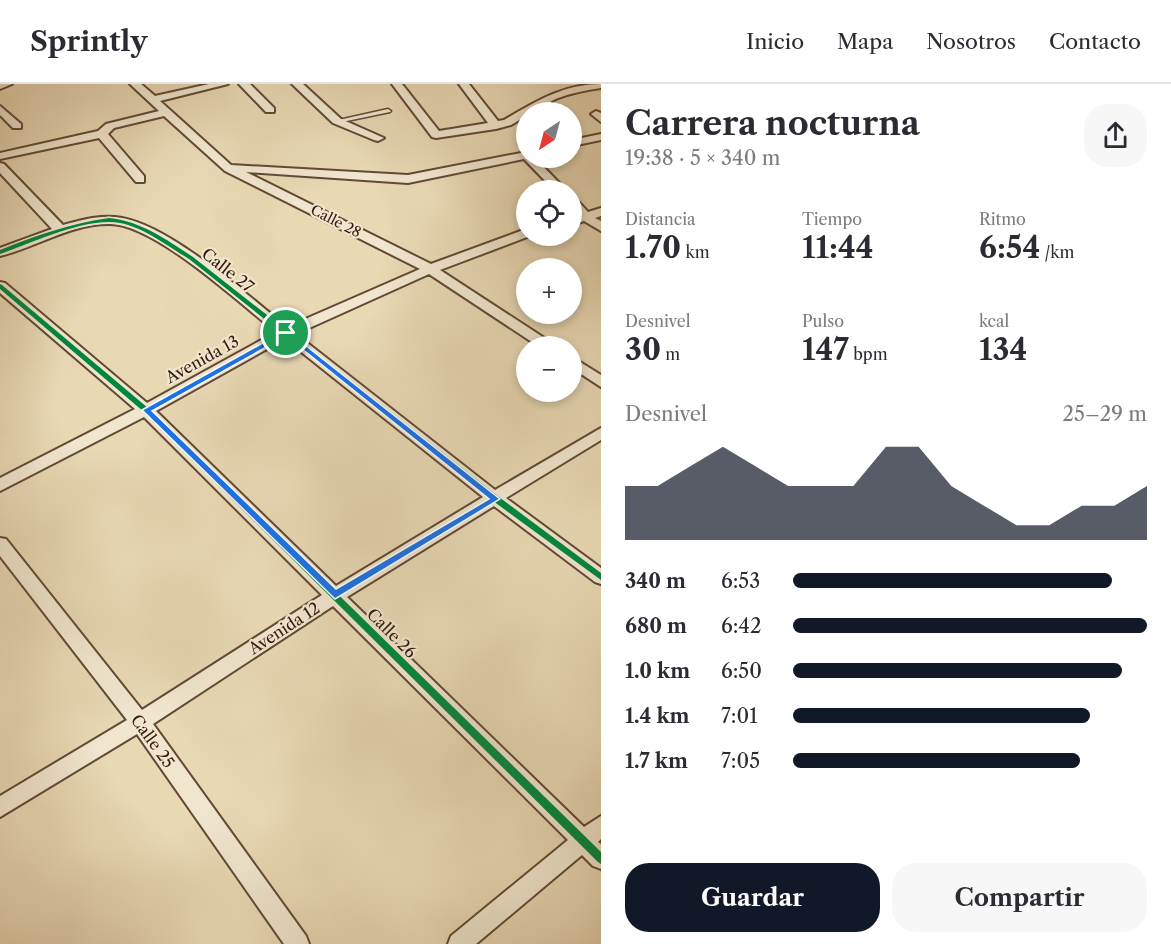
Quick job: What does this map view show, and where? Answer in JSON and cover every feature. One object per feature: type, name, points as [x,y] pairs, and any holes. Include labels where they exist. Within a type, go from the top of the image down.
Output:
[{"type":"street","points":[[0,86],[7,84]]},
{"type":"street","name":"Calle 28","points":[[135,84],[228,168],[430,269],[532,336]]},
{"type":"street","points":[[151,100],[223,84]]},
{"type":"street","points":[[244,84],[270,110]]},
{"type":"street","points":[[297,84],[337,121],[378,138]]},
{"type":"street","points":[[397,84],[436,135],[496,126],[514,120],[552,97],[578,86],[601,85]]},
{"type":"street","points":[[464,84],[496,126]]},
{"type":"street","points":[[0,109],[17,126]]},
{"type":"street","points":[[0,156],[102,134],[110,126],[165,113]]},
{"type":"street","points":[[102,134],[140,179]]},
{"type":"street","points":[[582,141],[601,137]]},
{"type":"street","points":[[228,168],[408,179],[516,158]]},
{"type":"street","points":[[0,166],[61,231],[0,252]]},
{"type":"street","points":[[539,168],[551,180]]},
{"type":"street","points":[[582,218],[601,212]]},
{"type":"street","points":[[582,213],[601,227]]},
{"type":"street","name":"Calle 27","points":[[61,231],[99,221],[115,220],[140,230],[191,258],[496,499],[601,577]]},
{"type":"street","name":"Avenida 13","points":[[0,485],[146,410],[286,333],[430,269],[516,237]]},
{"type":"street","name":"Calle 26","points":[[0,286],[146,410],[601,860]]},
{"type":"street","points":[[582,369],[601,382]]},
{"type":"street","name":"Avenida 12","points":[[0,807],[140,722],[335,595],[601,433]]},
{"type":"street","name":"Calle 25","points":[[0,544],[140,722],[298,944]]},
{"type":"street","points":[[459,944],[584,843],[601,826]]},
{"type":"lane","points":[[337,121],[388,111]]},
{"type":"cycle path","points":[[0,252],[60,230],[94,222],[121,221],[148,232],[191,258],[496,499],[601,577]]},
{"type":"cycle path","points":[[0,286],[146,410],[601,859]]},
{"type":"route","points":[[286,333],[496,499],[335,595],[146,410],[286,333]]}]
